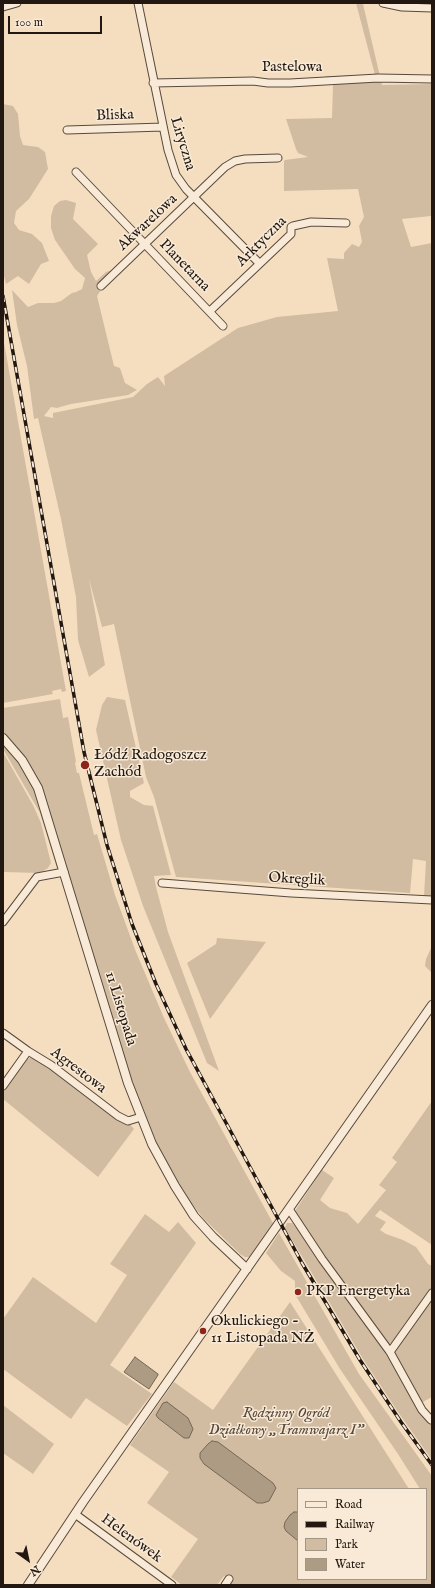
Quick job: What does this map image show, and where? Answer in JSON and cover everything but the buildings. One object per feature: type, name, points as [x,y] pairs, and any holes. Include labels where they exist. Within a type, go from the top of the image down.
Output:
[{"type":"street","points":[[3,8],[17,3]]},
{"type":"street","name":"Liryczna","points":[[138,3],[153,83],[168,150],[176,175],[194,197],[259,263]]},
{"type":"street","points":[[383,3],[402,7],[432,8]]},
{"type":"street","name":"Pastelowa","points":[[153,83],[246,81],[290,83],[378,78],[432,79]]},
{"type":"street","name":"Bliska","points":[[67,130],[163,127]]},
{"type":"street","name":"Akwarelowa","points":[[101,286],[218,172],[235,161],[245,159],[278,158]]},
{"type":"street","name":"Planetarna","points":[[76,172],[223,326]]},
{"type":"street","name":"Arktyczna","points":[[210,311],[291,234],[291,227],[311,222],[346,223]]},
{"type":"street","name":"11 Listopada","points":[[3,738],[22,760],[33,779],[43,803],[128,1083],[141,1117],[163,1165],[184,1202],[213,1237],[247,1268]]},
{"type":"street","points":[[3,922],[37,877],[64,872]]},
{"type":"street","name":"Okręglik","points":[[162,883],[291,893],[432,900]]},
{"type":"street","points":[[28,1585],[75,1514],[432,1005]]},
{"type":"street","name":"Agrestowa","points":[[3,1032],[28,1051],[51,1065],[118,1116],[128,1121],[141,1117]]},
{"type":"street","points":[[3,1086],[28,1051]]},
{"type":"street","points":[[289,1209],[322,1258],[390,1352],[422,1410],[431,1420]]},
{"type":"street","points":[[390,1352],[432,1293]]},
{"type":"street","name":"Helenówek","points":[[75,1514],[172,1585]]},
{"type":"green space","points":[[356,3],[363,4],[382,85],[432,84],[432,217],[402,219],[411,247],[432,243],[432,896],[424,896],[426,861],[413,859],[410,893],[176,877],[154,797],[146,777],[114,624],[102,627],[89,579],[105,665],[89,677],[78,640],[76,597],[61,519],[38,418],[34,419],[27,366],[17,325],[12,290],[28,307],[38,303],[54,303],[61,301],[72,293],[82,289],[85,278],[75,269],[55,240],[51,228],[51,216],[54,206],[60,201],[66,200],[76,203],[73,219],[98,244],[87,255],[91,272],[96,281],[106,272],[115,269],[97,296],[114,366],[120,368],[125,383],[137,390],[128,395],[71,404],[57,408],[51,407],[44,416],[53,418],[53,413],[133,397],[147,384],[158,377],[165,386],[164,376],[238,328],[277,317],[338,311],[327,258],[344,259],[344,253],[352,244],[359,247],[362,242],[359,226],[364,217],[358,189],[284,191],[284,161],[308,157],[298,153],[286,119],[332,118],[333,85],[325,85],[326,76],[375,75]]},
{"type":"green space","points":[[3,104],[13,106],[18,114],[20,136],[23,145],[38,147],[45,152],[48,169],[29,199],[16,211],[14,223],[19,230],[32,234],[42,243],[49,261],[41,264],[29,284],[18,276],[6,284],[3,272]]},
{"type":"green space","points":[[3,337],[66,691],[62,692],[61,689],[52,691],[53,694],[3,703]]},
{"type":"green space","points":[[107,697],[125,700],[144,783],[130,791],[130,797],[144,805],[153,806],[171,875],[154,876],[156,887],[168,932],[219,1071],[207,1063],[143,906],[121,840],[96,730],[102,705]]},
{"type":"green space","points":[[60,699],[63,718],[68,717],[77,773],[79,773],[94,835],[97,834],[115,895],[136,952],[164,1018],[190,1072],[274,1225],[250,1257],[245,1257],[240,1254],[204,1219],[184,1194],[161,1154],[132,1084],[40,785],[25,757],[3,732],[3,708]]},
{"type":"green space","points":[[3,745],[18,762],[35,791],[58,865],[57,868],[40,813],[3,749]]},
{"type":"green space","points":[[3,752],[33,805],[41,823],[51,863],[48,868],[40,873],[3,872]]},
{"type":"green space","points":[[217,938],[266,942],[210,1019],[187,963],[216,944]]},
{"type":"green space","points":[[432,946],[432,973],[425,966],[426,959]]},
{"type":"green space","points":[[34,1057],[121,1122],[129,1123],[134,1129],[98,1177],[3,1099],[3,1092],[26,1059]]},
{"type":"green space","points":[[432,1101],[432,1245],[380,1210],[375,1216],[386,1222],[380,1230],[416,1247],[428,1264],[432,1266],[432,1287],[396,1339],[386,1347],[391,1355],[432,1299],[432,1397],[421,1403],[432,1417],[432,1460],[363,1359],[285,1228],[287,1223],[292,1223],[299,1230],[315,1253],[306,1231],[295,1211],[322,1170],[334,1178],[320,1200],[330,1208],[347,1213],[358,1224],[386,1190],[379,1185],[397,1162],[392,1158]]},
{"type":"green space","points":[[145,1214],[169,1232],[178,1222],[196,1243],[110,1365],[152,1394],[127,1426],[86,1398],[71,1419],[3,1369],[3,1319],[33,1277],[96,1323],[127,1275],[110,1264]]},
{"type":"green space","name":"Rodzinny Ogród Działkowy „Tramwajarz I”","points":[[279,1233],[359,1374],[432,1476],[432,1585],[230,1585],[232,1582],[224,1576],[217,1585],[182,1585],[171,1577],[198,1539],[147,1503],[169,1472],[130,1445],[174,1382],[213,1410],[290,1302],[408,1488],[297,1488],[297,1580],[427,1580],[427,1488],[419,1488],[340,1369],[296,1296],[302,1293],[300,1288],[295,1289],[295,1281],[281,1271],[266,1253]]},
{"type":"green space","points":[[3,1405],[54,1444],[33,1474],[3,1453]]},
{"type":"water","points":[[135,1357],[158,1374],[149,1389],[124,1372]]},
{"type":"water","points":[[167,1402],[188,1418],[193,1429],[189,1438],[184,1438],[156,1415],[163,1403]]},
{"type":"water","points":[[212,1441],[218,1442],[273,1483],[276,1488],[269,1501],[257,1503],[204,1464],[200,1458],[200,1453]]},
{"type":"water","points":[[297,1512],[297,1540],[286,1531],[284,1527],[285,1522],[290,1515]]},
{"type":"railway","points":[[3,296],[84,752],[107,845],[132,924],[156,984],[186,1049],[302,1263],[360,1360],[401,1422],[432,1465]]},
{"type":"place","name":"Łódź Radogoszcz Zachód","points":[[85,765]]},
{"type":"place","name":"PKP Energetyka","points":[[298,1292]]},
{"type":"place","name":"Okulickiego - 11 Listopada NŻ","points":[[203,1331]]}]
